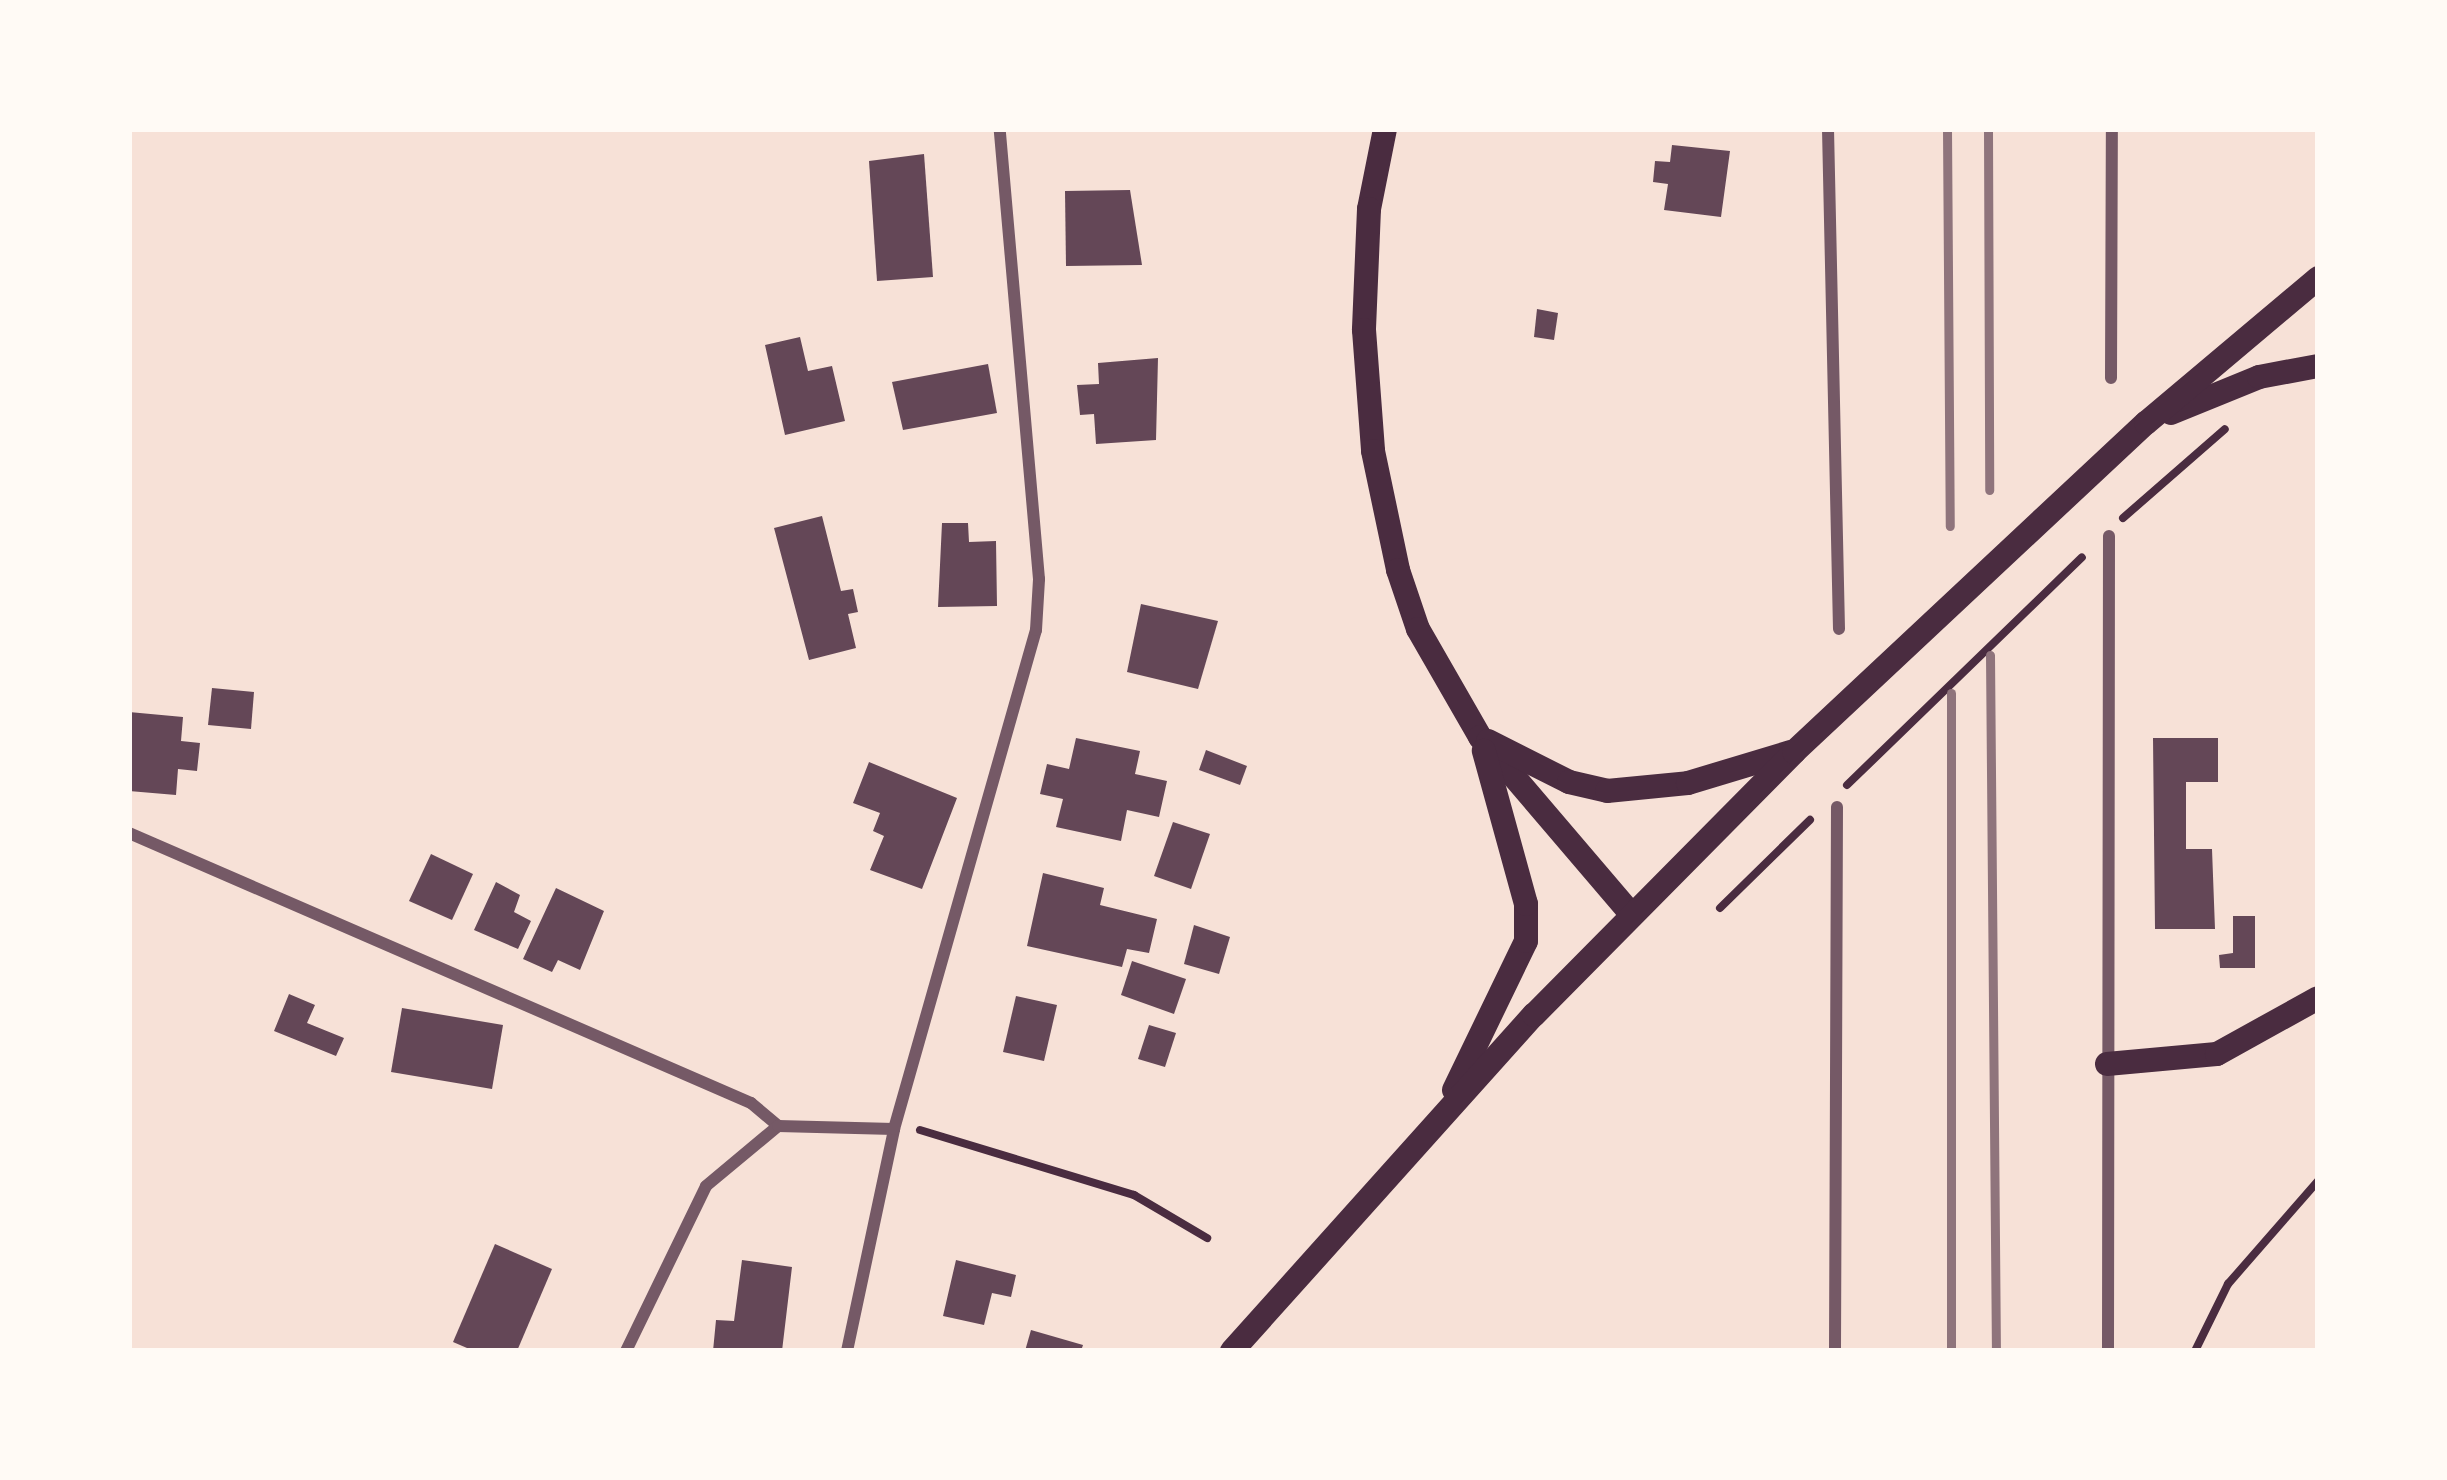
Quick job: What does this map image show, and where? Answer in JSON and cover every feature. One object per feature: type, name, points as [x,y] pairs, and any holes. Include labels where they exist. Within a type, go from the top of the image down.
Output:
[{"type":"main road","points":[[1385,129],[1364,270],[1379,491],[1418,629],[1480,737],[1631,914]]},
{"type":"main road","points":[[1232,1351],[1631,914],[1793,752],[2146,423],[2318,278]]},
{"type":"main road","points":[[2146,423],[2259,377],[2318,366]]},
{"type":"main road","points":[[1480,737],[1569,782],[1607,791],[1688,783],[1793,752]]},
{"type":"main road","points":[[1440,1118],[1526,941],[1526,904],[1480,737]]},
{"type":"main road","points":[[2107,1064],[2217,1054],[2318,998]]},
{"type":"street","points":[[847,1351],[894,1129],[1036,630],[1039,579],[1000,129]]},
{"type":"street","points":[[1828,129],[1839,628]]},
{"type":"street","points":[[2110,378],[2112,129]]},
{"type":"street","points":[[2107,535],[2108,1351]]},
{"type":"street","points":[[1831,806],[1835,1351]]},
{"type":"street","points":[[129,833],[751,1103],[778,1126],[894,1129]]},
{"type":"street","points":[[626,1351],[706,1186],[778,1126]]},
{"type":"path","points":[[2107,535],[2138,503],[2245,415]]},
{"type":"path","points":[[1841,790],[2088,551]]},
{"type":"path","points":[[1720,908],[1831,806]]},
{"type":"path","points":[[894,1129],[927,1130],[1134,1195],[1207,1238]]},
{"type":"path","points":[[2194,1351],[2228,1284],[2318,1181]]},
{"type":"building","points":[[1672,145],[1730,151],[1721,217],[1664,210],[1668,184],[1653,182],[1655,161],[1670,162]]},
{"type":"building","points":[[924,154],[933,277],[877,281],[869,161]]},
{"type":"building","points":[[1130,190],[1142,265],[1066,266],[1065,191]]},
{"type":"building","points":[[1537,309],[1558,313],[1554,340],[1534,337]]},
{"type":"building","points":[[800,337],[808,371],[832,366],[845,421],[785,435],[765,345]]},
{"type":"building","points":[[1158,358],[1156,440],[1096,444],[1094,414],[1080,415],[1077,385],[1099,384],[1098,363]]},
{"type":"building","points":[[988,364],[997,413],[903,430],[892,382]]},
{"type":"building","points":[[822,516],[841,591],[853,589],[858,612],[848,614],[856,648],[809,660],[774,528]]},
{"type":"building","points":[[942,523],[968,523],[969,542],[996,541],[997,606],[938,607]]},
{"type":"building","points":[[1141,604],[1218,621],[1198,689],[1127,672]]},
{"type":"building","points":[[212,688],[254,692],[251,729],[208,725]]},
{"type":"building","points":[[129,712],[183,717],[181,741],[200,743],[197,771],[178,769],[176,795],[129,791]]},
{"type":"building","points":[[1076,738],[1140,751],[1135,774],[1167,781],[1159,817],[1127,810],[1121,841],[1056,827],[1063,799],[1040,794],[1047,764],[1069,769]]},
{"type":"building","points":[[2153,738],[2218,738],[2218,782],[2186,782],[2186,849],[2212,849],[2215,929],[2155,929]]},
{"type":"building","points":[[1206,750],[1247,766],[1240,785],[1199,770]]},
{"type":"building","points":[[869,762],[957,798],[922,889],[870,870],[884,836],[873,831],[880,813],[853,803]]},
{"type":"building","points":[[1173,822],[1210,834],[1191,889],[1154,876]]},
{"type":"building","points":[[431,854],[473,874],[452,920],[409,901]]},
{"type":"building","points":[[1043,873],[1104,888],[1100,905],[1157,919],[1149,953],[1127,949],[1122,967],[1027,946]]},
{"type":"building","points":[[496,882],[520,895],[514,912],[531,921],[518,949],[474,930]]},
{"type":"building","points":[[556,888],[604,911],[580,970],[558,960],[552,972],[523,959]]},
{"type":"building","points":[[2233,916],[2255,916],[2255,968],[2220,968],[2219,955],[2233,953]]},
{"type":"building","points":[[1194,925],[1230,937],[1219,974],[1184,964]]},
{"type":"building","points":[[1132,961],[1186,979],[1174,1014],[1121,995]]},
{"type":"building","points":[[289,994],[315,1005],[307,1023],[344,1038],[336,1056],[274,1031]]},
{"type":"building","points":[[1016,996],[1057,1005],[1044,1061],[1003,1052]]},
{"type":"building","points":[[402,1008],[503,1025],[492,1089],[391,1072]]},
{"type":"building","points":[[1149,1025],[1176,1033],[1165,1067],[1138,1059]]},
{"type":"building","points":[[495,1244],[552,1269],[517,1351],[474,1351],[453,1342]]},
{"type":"building","points":[[742,1260],[792,1267],[782,1351],[713,1351],[716,1320],[734,1321]]},
{"type":"building","points":[[956,1260],[1016,1275],[1011,1297],[992,1293],[984,1325],[943,1316]]},
{"type":"building","points":[[1031,1330],[1083,1345],[1081,1351],[1025,1351]]},
{"type":"railway","points":[[1947,129],[1950,526]]},
{"type":"railway","points":[[1988,129],[1989,490]]},
{"type":"railway","points":[[1990,655],[1996,1351]]},
{"type":"railway","points":[[1951,693],[1951,1351]]}]
